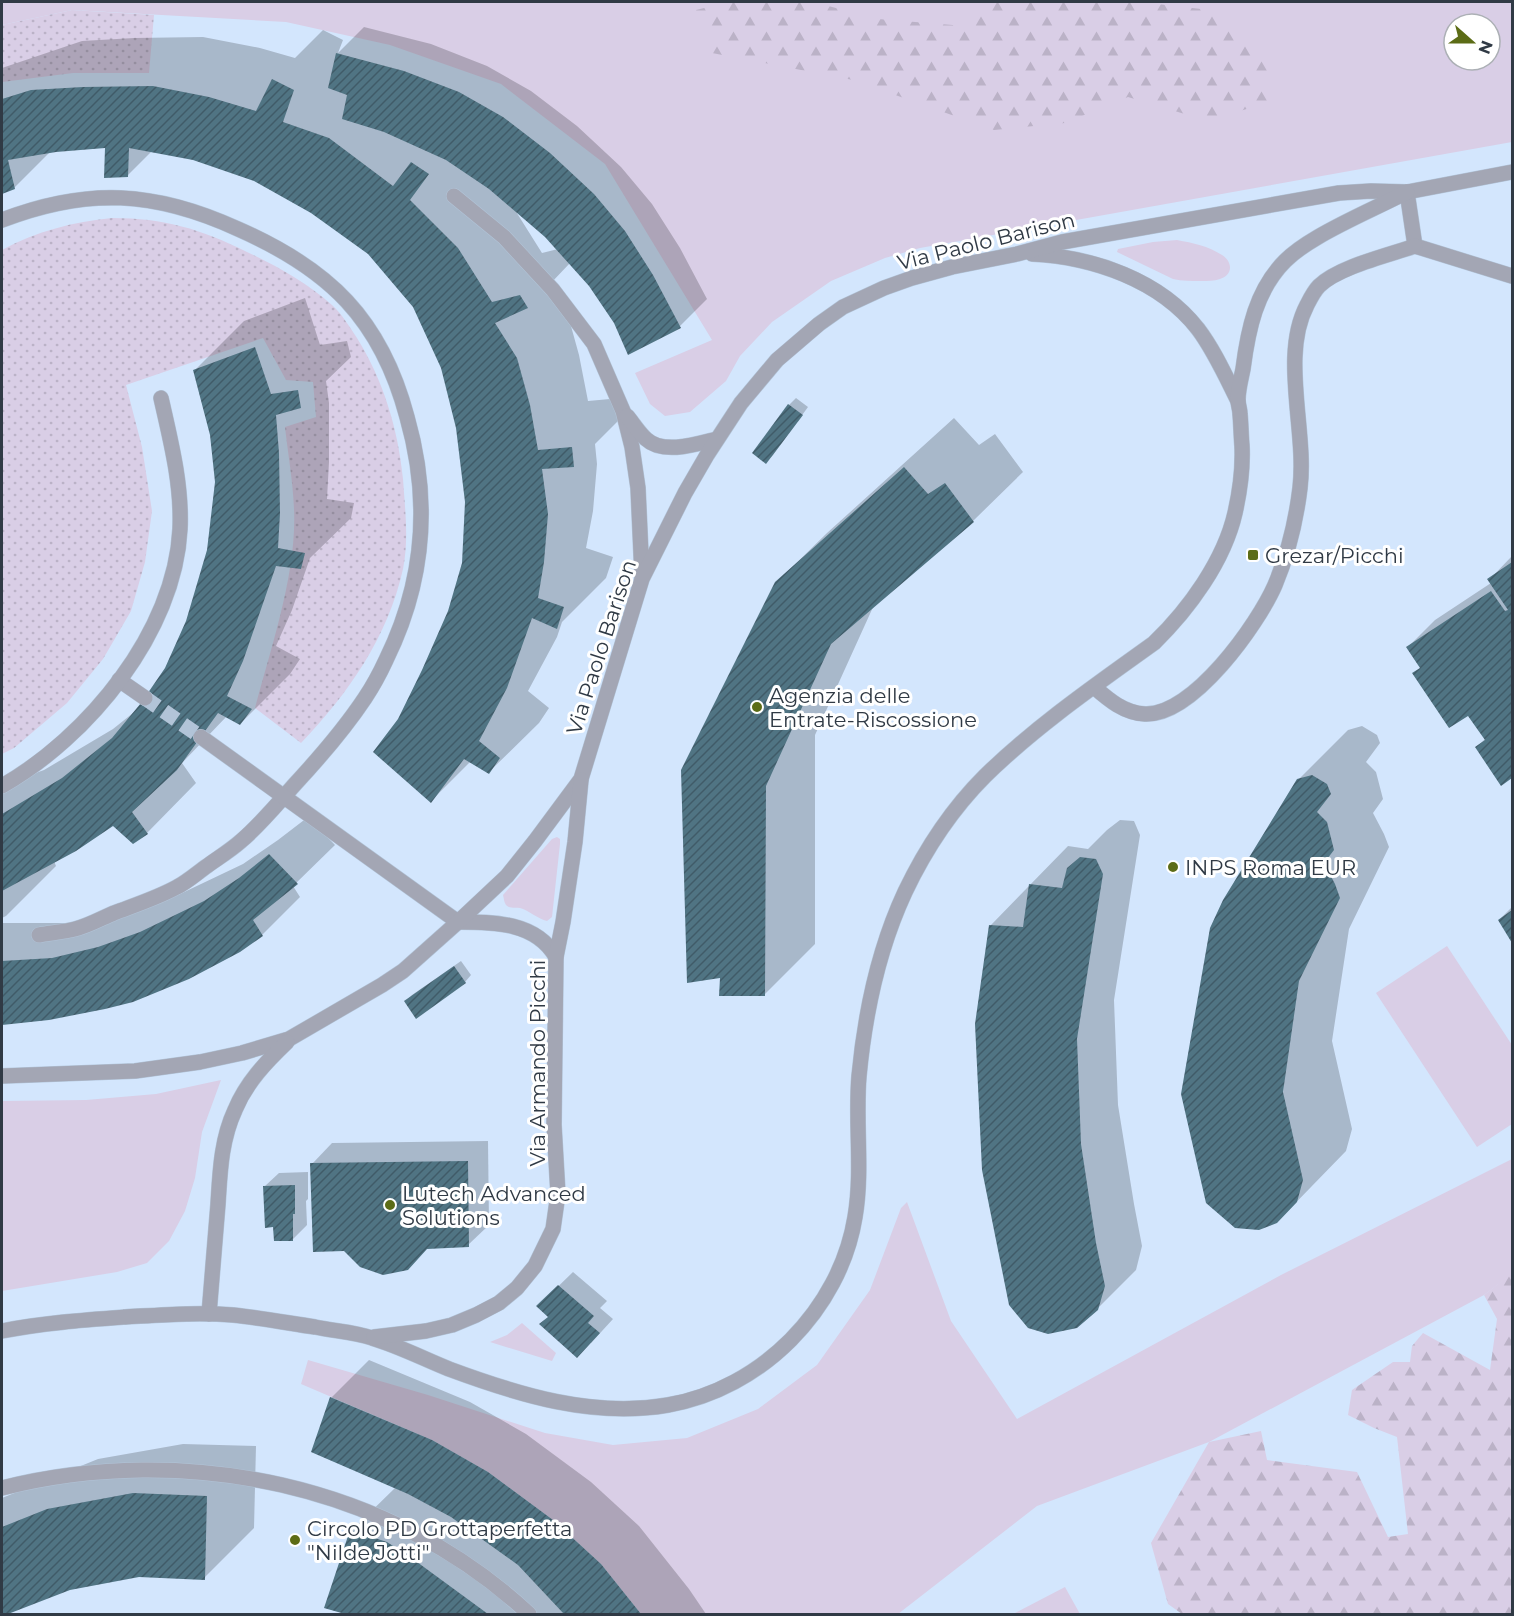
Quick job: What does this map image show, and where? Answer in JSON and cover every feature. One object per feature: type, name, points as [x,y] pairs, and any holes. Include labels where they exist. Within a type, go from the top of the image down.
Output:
[{"type":"street","points":[[2,1331],[55,1323],[178,1313],[234,1315],[275,1320],[371,1337],[453,1370],[525,1394],[573,1405],[605,1408],[661,1406],[697,1398],[731,1384],[776,1355],[805,1325],[826,1295],[837,1277],[851,1239],[858,1194],[859,1076],[870,995],[880,957],[905,892],[943,828],[983,778],[1035,732],[1154,643],[1186,608],[1209,575],[1228,535],[1236,506],[1242,460],[1238,401],[1245,351],[1252,318],[1271,278],[1297,250],[1329,231],[1407,192],[1512,172]]},
{"type":"street","points":[[1407,192],[1415,246]]},
{"type":"street","name":"Via Paolo Barison","points":[[2,1076],[135,1071],[200,1062],[289,1040],[403,971],[458,922],[513,869],[581,779],[642,579],[685,493],[717,439],[741,403],[777,360],[843,307],[912,278],[1062,242],[1339,193],[1407,192]]},
{"type":"street","points":[[454,196],[504,237],[553,290],[594,344],[623,411],[632,447],[638,488],[642,579]]},
{"type":"street","points":[[2,220],[42,206],[69,200],[126,197],[181,207],[229,225],[286,254],[322,278],[343,296],[362,318],[376,341],[389,366],[406,411],[415,444],[422,498],[419,559],[408,607],[394,645],[376,680],[344,728],[323,754],[241,841],[177,887],[77,928],[39,935]]},
{"type":"street","points":[[1094,687],[1120,707],[1133,712],[1147,714],[1174,707],[1220,667],[1265,604],[1291,538],[1300,488],[1301,438],[1294,362],[1296,338],[1300,320],[1320,285],[1368,261],[1415,246],[1512,276]]},
{"type":"street","points":[[1017,254],[1045,255],[1087,262],[1142,282],[1167,299],[1198,330],[1238,401]]},
{"type":"street","points":[[2,786],[36,763],[94,712],[119,681],[151,631],[167,592],[178,544],[180,516],[177,477],[161,398]]},
{"type":"street","points":[[623,411],[647,441],[657,444],[669,447],[686,446],[717,439]]},
{"type":"street","points":[[119,681],[145,698]]},
{"type":"street","points":[[201,737],[458,922],[504,923],[527,931],[545,942],[556,957]]},
{"type":"street","name":"Via Armando Picchi","points":[[371,1337],[426,1332],[468,1319],[499,1303],[524,1281],[540,1257],[553,1229],[558,1194],[554,1125],[556,957],[575,842],[581,779]]},
{"type":"street","points":[[208,1314],[221,1164],[226,1136],[234,1110],[253,1079],[289,1040]]},
{"type":"street","points":[[2,1488],[48,1478],[113,1470],[200,1471],[275,1482],[350,1505],[401,1526],[472,1568],[529,1614]]},
{"type":"green space","points":[[2,2],[1512,2],[1512,142],[920,248],[885,258],[831,281],[772,322],[740,356],[726,381],[690,412],[665,416],[650,404],[635,373],[712,340],[605,164],[501,84],[390,45],[286,22],[72,10],[2,25]]},
{"type":"green space","points":[[728,2],[813,2],[878,19],[965,26],[995,2],[1149,2],[1219,11],[1267,55],[1269,102],[1208,121],[1128,97],[1065,123],[994,130],[853,80],[712,53],[696,10]]},
{"type":"green space","points":[[72,10],[154,15],[149,73],[73,73],[2,82],[2,25]]},
{"type":"green space","points":[[112,218],[149,220],[198,231],[269,263],[312,289],[342,316],[366,354],[382,388],[401,460],[406,535],[403,569],[396,594],[377,641],[335,705],[301,743],[255,708],[282,610],[294,533],[292,478],[285,427],[316,417],[313,382],[286,380],[263,338],[126,385],[142,447],[152,511],[145,562],[131,611],[103,659],[67,703],[14,748],[2,754],[2,250],[56,228]]},
{"type":"green space","points":[[1177,240],[1206,247],[1222,255],[1230,265],[1227,275],[1211,281],[1173,279],[1117,252],[1118,249],[1153,242]]},
{"type":"green space","points":[[557,837],[560,839],[560,844],[552,917],[547,921],[524,909],[506,905],[503,895],[552,839]]},
{"type":"green space","points":[[1447,946],[1512,1045],[1512,1124],[1477,1147],[1376,993]]},
{"type":"green space","points":[[221,1080],[202,1132],[195,1178],[185,1211],[169,1241],[147,1263],[117,1272],[2,1291],[2,1101],[86,1100],[156,1094]]},
{"type":"green space","points":[[1512,1159],[1512,1274],[1484,1295],[1209,1442],[1037,1506],[898,1614],[641,1614],[601,1564],[553,1520],[488,1472],[432,1440],[301,1384],[308,1360],[428,1395],[545,1433],[613,1445],[687,1438],[758,1409],[817,1365],[870,1290],[901,1208],[907,1202],[951,1321],[1017,1419],[1281,1275]]},
{"type":"green space","points":[[1512,1273],[1512,1614],[1182,1614],[1168,1604],[1151,1543],[1209,1442],[1261,1431],[1267,1460],[1357,1472],[1388,1537],[1408,1534],[1397,1437],[1348,1415],[1352,1390],[1393,1362],[1410,1362],[1412,1346],[1423,1333],[1490,1370],[1497,1319],[1484,1295]]},
{"type":"green space","points":[[522,1323],[556,1353],[552,1361],[490,1342],[507,1335]]},
{"type":"green space","points":[[1065,1587],[1080,1614],[1013,1614]]},
{"type":"building","points":[[336,53],[404,71],[459,92],[503,117],[550,153],[594,194],[625,231],[653,275],[681,328],[628,355],[614,323],[589,286],[545,237],[489,189],[446,160],[384,132],[342,119],[347,95],[328,88]]},
{"type":"building","points":[[272,79],[294,90],[283,122],[329,138],[393,186],[411,162],[429,174],[410,200],[458,248],[492,302],[520,295],[528,308],[495,323],[517,358],[530,405],[538,450],[572,447],[574,467],[542,469],[548,514],[538,598],[564,607],[557,629],[532,618],[507,688],[479,741],[500,758],[489,774],[464,759],[431,803],[373,752],[398,719],[422,670],[448,611],[462,563],[465,502],[456,428],[441,368],[413,307],[368,254],[311,213],[254,181],[193,160],[129,148],[128,177],[104,178],[105,148],[56,152],[8,160],[15,189],[2,194],[2,99],[31,90],[153,86],[209,97],[256,111]]},
{"type":"building","points":[[255,347],[271,394],[298,390],[301,408],[276,415],[280,513],[278,548],[305,553],[301,569],[276,566],[243,661],[227,696],[252,709],[240,725],[218,713],[177,770],[132,812],[148,834],[133,844],[113,826],[76,851],[2,891],[2,814],[62,778],[112,738],[141,703],[165,668],[186,621],[207,550],[215,482],[210,435],[193,370]]},
{"type":"building","points":[[788,404],[803,415],[766,464],[752,453]]},
{"type":"building","name":"Agenzia delle Entrate-Riscossione","points":[[904,467],[928,494],[945,483],[974,522],[831,644],[766,786],[765,996],[719,996],[720,978],[687,983],[681,770],[775,582]]},
{"type":"building","points":[[1512,562],[1512,778],[1501,786],[1475,747],[1485,740],[1468,716],[1449,728],[1412,673],[1420,668],[1406,647],[1491,591],[1505,611],[1508,610],[1487,579]]},
{"type":"building","points":[[1312,775],[1327,784],[1331,794],[1317,812],[1327,822],[1334,850],[1324,863],[1340,898],[1299,981],[1283,1092],[1303,1180],[1297,1202],[1277,1223],[1259,1230],[1235,1228],[1206,1203],[1181,1094],[1210,928],[1223,900],[1297,779]]},
{"type":"building","points":[[269,854],[298,884],[253,920],[263,936],[240,952],[189,979],[133,1002],[49,1020],[2,1025],[2,961],[52,958],[98,947],[140,932],[204,901],[239,878]]},
{"type":"building","points":[[1080,857],[1096,859],[1103,874],[1077,1039],[1081,1144],[1105,1286],[1098,1310],[1077,1328],[1048,1334],[1028,1328],[1009,1305],[982,1170],[975,1024],[989,925],[1023,927],[1029,884],[1062,888],[1067,868]]},
{"type":"building","points":[[1512,910],[1512,943],[1498,920]]},
{"type":"building","points":[[454,966],[466,983],[416,1019],[404,1001]]},
{"type":"building","name":"Lutech Advanced Solutions","points":[[468,1161],[469,1247],[427,1249],[408,1270],[383,1275],[360,1267],[344,1251],[313,1252],[310,1163]]},
{"type":"building","points":[[295,1185],[293,1241],[274,1241],[273,1227],[265,1228],[263,1186]]},
{"type":"building","points":[[558,1285],[594,1316],[588,1323],[600,1333],[577,1358],[539,1324],[548,1317],[536,1306]]},
{"type":"building","points":[[330,1397],[432,1440],[488,1472],[553,1520],[601,1564],[641,1614],[564,1614],[518,1565],[451,1517],[408,1494],[311,1452]]},
{"type":"building","points":[[133,1493],[207,1496],[205,1580],[139,1577],[70,1590],[8,1614],[2,1614],[2,1527],[47,1509]]},
{"type":"building","points":[[350,1530],[387,1542],[488,1614],[345,1614],[324,1608]]},
{"type":"tunnel","points":[[145,698],[201,737]]},
{"type":"place","name":"Grezar/Picchi","points":[[1253,555]]},
{"type":"place","name":"Agenzia delle Entrate-Riscossione","points":[[757,707]]},
{"type":"place","name":"INPS Roma EUR","points":[[1173,867]]},
{"type":"place","name":"Lutech Advanced Solutions","points":[[390,1205]]},
{"type":"place","name":"Circolo PD Grottaperfetta \"Nilde Jotti\"","points":[[295,1540]]}]
